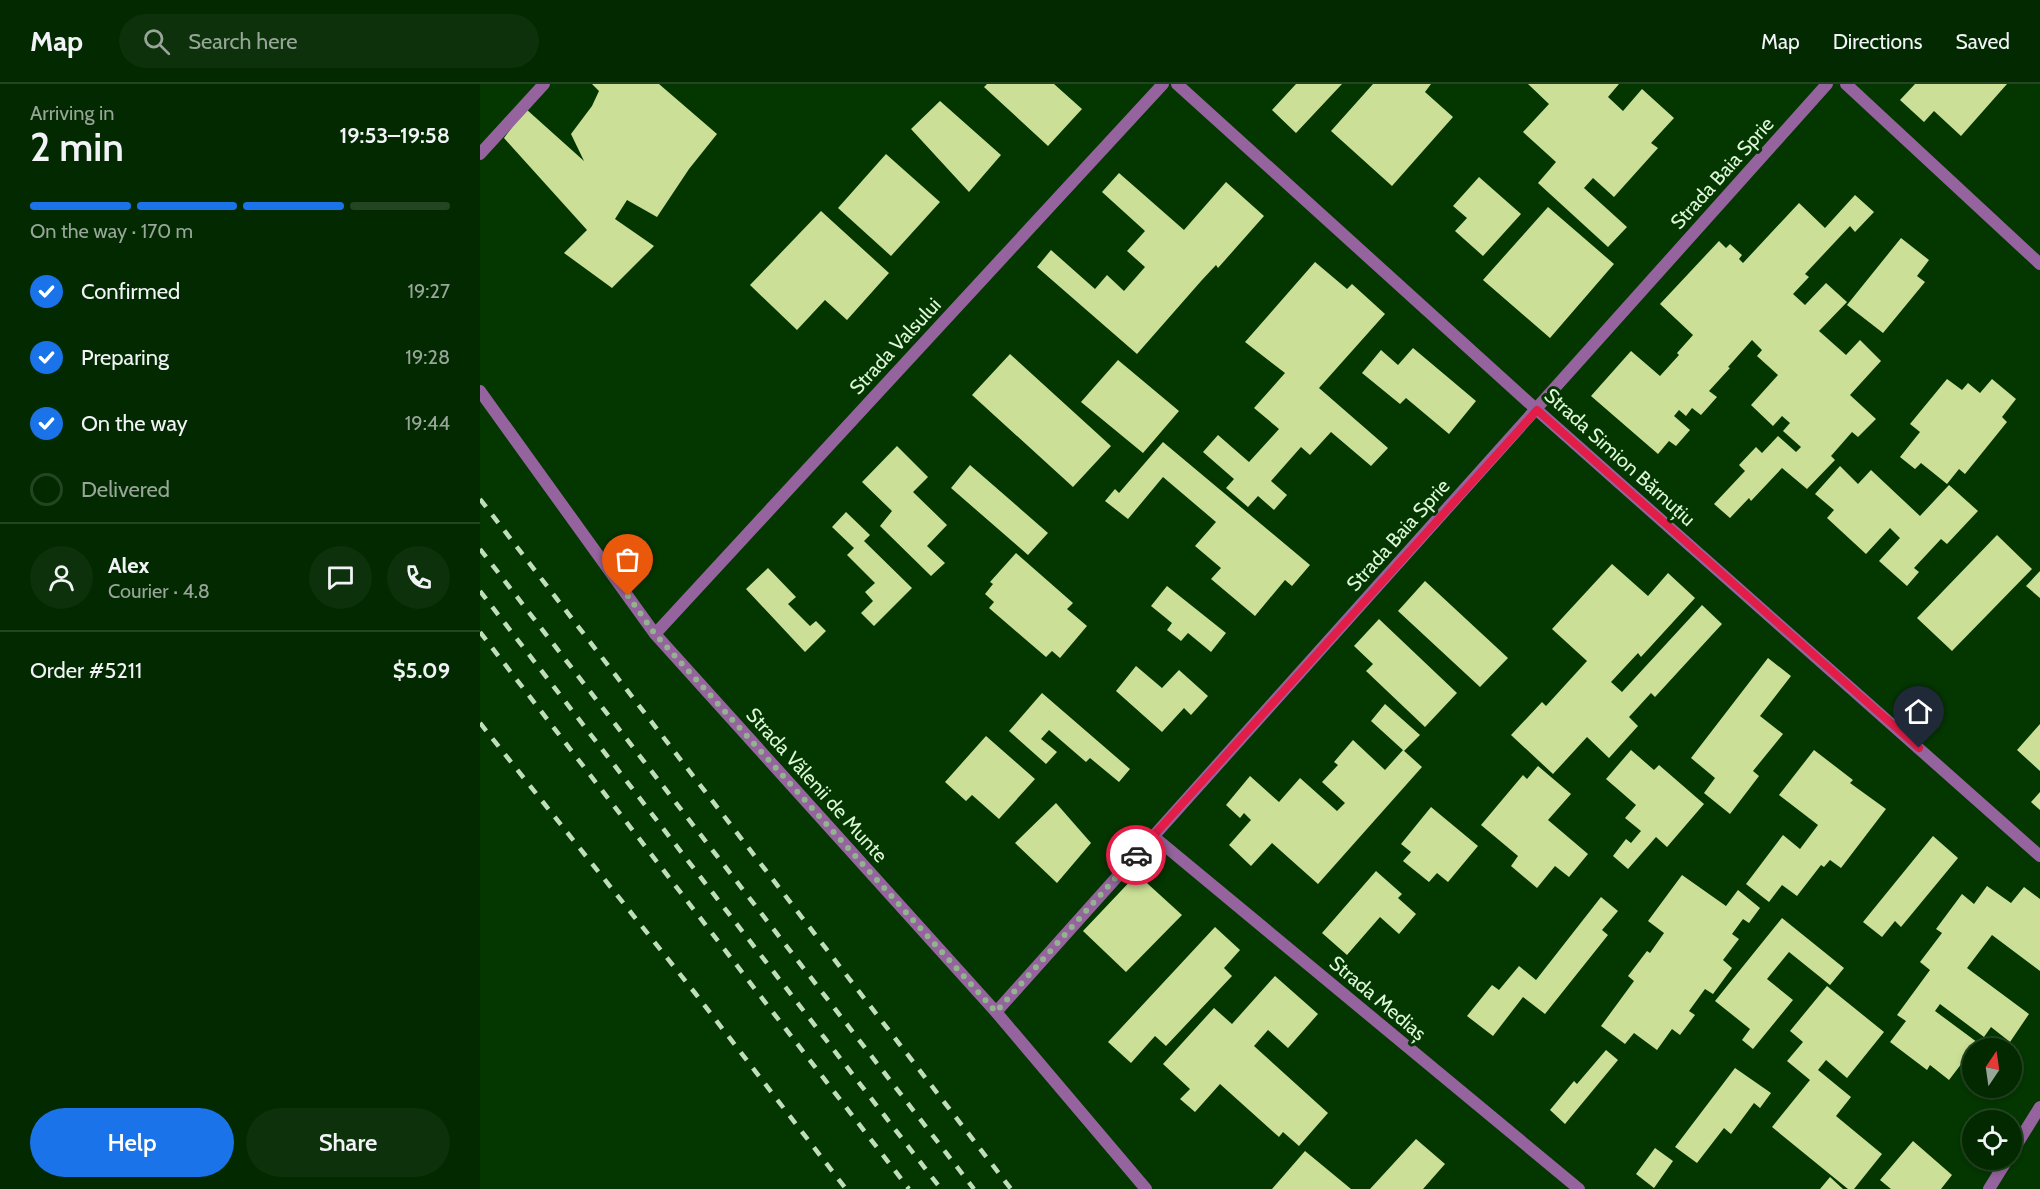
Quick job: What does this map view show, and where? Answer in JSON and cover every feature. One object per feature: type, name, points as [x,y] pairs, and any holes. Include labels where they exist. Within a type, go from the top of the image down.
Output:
[{"type":"street","points":[[480,154],[544,84]]},
{"type":"street","name":"Strada Valsului","points":[[655,634],[1163,84]]},
{"type":"street","name":"Strada Simion Bărnuțiu","points":[[1177,84],[1537,410],[2040,856]]},
{"type":"street","name":"Strada Baia Sprie","points":[[996,1012],[1827,84]]},
{"type":"street","points":[[1846,84],[2040,264]]},
{"type":"street","name":"Strada Vălenii de Munte","points":[[480,391],[655,634],[996,1012],[1146,1189]]},
{"type":"street","name":"Strada Mediaș","points":[[1153,836],[1579,1189]]},
{"type":"street","points":[[2022,1136],[2040,1107]]},
{"type":"street","points":[[1989,1189],[2001,1170]]},
{"type":"building","points":[[592,84],[659,84],[717,134],[689,169],[657,217],[627,200],[615,219],[654,246],[612,288],[564,253],[587,230],[504,138],[526,109],[584,161],[571,134],[592,106],[599,91]]},
{"type":"building","points":[[987,84],[1054,84],[1082,109],[1048,146],[984,87]]},
{"type":"building","points":[[1296,84],[1342,84],[1296,133],[1272,110]]},
{"type":"building","points":[[1373,84],[1431,84],[1425,92],[1453,117],[1392,186],[1331,131]]},
{"type":"building","points":[[1528,84],[1619,84],[1608,97],[1623,111],[1642,89],[1674,118],[1651,143],[1658,148],[1614,197],[1593,178],[1584,188],[1627,227],[1608,247],[1538,183],[1556,162],[1523,132],[1549,104]]},
{"type":"building","points":[[1915,84],[2007,84],[1961,136],[1934,111],[1924,122],[1900,100]]},
{"type":"building","points":[[940,101],[1001,155],[969,192],[911,129]]},
{"type":"building","points":[[886,154],[940,202],[891,256],[838,208]]},
{"type":"building","points":[[1119,173],[1184,230],[1226,182],[1264,216],[1218,268],[1216,265],[1202,280],[1137,354],[1037,267],[1051,250],[1095,289],[1107,275],[1124,291],[1145,267],[1127,251],[1145,231],[1102,192]]},
{"type":"building","points":[[1479,177],[1521,214],[1483,256],[1455,231],[1467,218],[1453,206]]},
{"type":"building","points":[[1855,195],[1874,212],[1855,232],[1850,226],[1805,274],[1809,277],[1793,294],[1805,305],[1826,283],[1847,302],[1819,331],[1846,355],[1860,340],[1881,361],[1850,395],[1876,419],[1858,437],[1852,432],[1831,456],[1835,460],[1807,489],[1782,468],[1751,501],[1749,498],[1730,518],[1714,504],[1745,471],[1739,465],[1756,447],[1762,453],[1778,436],[1796,452],[1801,447],[1783,431],[1790,423],[1782,416],[1773,426],[1751,405],[1778,375],[1757,356],[1762,350],[1752,340],[1709,391],[1717,397],[1701,415],[1692,408],[1686,416],[1679,410],[1674,416],[1690,430],[1676,446],[1669,441],[1658,454],[1591,396],[1631,351],[1660,376],[1679,355],[1677,353],[1693,335],[1660,304],[1719,241],[1726,248],[1730,244],[1742,255],[1739,259],[1743,263],[1799,203],[1825,228]]},
{"type":"building","points":[[1548,207],[1614,264],[1550,338],[1483,280]]},
{"type":"building","points":[[821,211],[889,273],[847,320],[825,300],[797,330],[750,285]]},
{"type":"building","points":[[1901,238],[1929,260],[1917,276],[1925,282],[1883,333],[1847,305]]},
{"type":"building","points":[[1315,262],[1347,289],[1352,284],[1385,314],[1319,388],[1388,448],[1371,466],[1331,432],[1310,455],[1301,447],[1271,481],[1287,495],[1274,510],[1258,496],[1248,507],[1226,488],[1234,479],[1203,452],[1218,435],[1249,462],[1279,429],[1254,408],[1285,373],[1245,342]]},
{"type":"building","points":[[1413,348],[1476,401],[1449,434],[1406,398],[1400,404],[1362,373],[1381,350],[1398,365]]},
{"type":"building","points":[[1010,354],[1111,446],[1073,487],[972,395]]},
{"type":"building","points":[[1118,360],[1179,411],[1143,453],[1081,402]]},
{"type":"building","points":[[1947,379],[1962,390],[1968,383],[1980,393],[1992,379],[2016,399],[2002,417],[2007,422],[1965,474],[1959,469],[1947,484],[1921,463],[1915,469],[1900,457],[1920,432],[1910,424]]},
{"type":"building","points":[[1163,442],[1310,565],[1292,586],[1285,580],[1255,616],[1211,579],[1221,568],[1195,546],[1216,522],[1163,477],[1128,519],[1105,501],[1115,489],[1119,493]]},
{"type":"building","points":[[897,446],[928,477],[913,492],[947,525],[927,546],[945,563],[931,576],[880,526],[892,511],[862,482]]},
{"type":"building","points":[[970,465],[1048,533],[1028,555],[951,488]]},
{"type":"building","points":[[1840,466],[1858,484],[1871,470],[1920,516],[1949,485],[1978,511],[1947,544],[1941,539],[1914,568],[1919,572],[1907,586],[1879,561],[1900,538],[1890,528],[1866,554],[1827,518],[1834,510],[1815,494]]},
{"type":"building","points":[[846,512],[870,535],[864,541],[912,588],[874,626],[861,613],[873,601],[865,592],[875,583],[847,555],[854,548],[832,527]]},
{"type":"building","points":[[1997,535],[2032,569],[1952,651],[1917,618]]},
{"type":"building","points":[[1016,553],[1073,603],[1067,609],[1087,626],[1060,658],[1052,651],[1046,657],[989,608],[994,602],[985,594],[993,584],[990,582]]},
{"type":"building","points":[[1612,564],[1648,596],[1668,573],[1695,598],[1641,657],[1638,653],[1611,682],[1622,692],[1702,605],[1722,624],[1655,697],[1651,693],[1629,717],[1638,726],[1609,758],[1587,737],[1553,774],[1511,735],[1542,702],[1546,706],[1587,661],[1552,629]]},
{"type":"building","points":[[768,568],[796,597],[788,604],[810,626],[816,621],[826,631],[805,652],[746,589]]},
{"type":"building","points":[[2040,571],[2040,598],[2026,586]]},
{"type":"building","points":[[1425,581],[1508,658],[1480,687],[1398,611]]},
{"type":"building","points":[[1167,586],[1226,633],[1211,652],[1188,633],[1181,641],[1167,630],[1172,623],[1151,606]]},
{"type":"building","points":[[1379,619],[1457,693],[1425,727],[1366,671],[1373,664],[1354,646]]},
{"type":"building","points":[[1768,658],[1791,676],[1760,716],[1783,734],[1753,771],[1759,776],[1730,814],[1704,793],[1715,778],[1691,758]]},
{"type":"building","points":[[1136,666],[1162,688],[1179,670],[1208,696],[1191,715],[1184,708],[1162,732],[1116,691]]},
{"type":"building","points":[[1042,693],[1130,769],[1119,782],[1090,758],[1086,762],[1049,730],[1041,739],[1057,752],[1046,764],[1009,731]]},
{"type":"building","points":[[1385,704],[1420,735],[1404,751],[1371,721]]},
{"type":"building","points":[[2040,724],[2040,771],[2017,750]]},
{"type":"building","points":[[986,736],[1035,779],[999,819],[972,795],[966,801],[945,782]]},
{"type":"building","points":[[1353,740],[1385,770],[1403,750],[1422,767],[1318,884],[1272,843],[1251,866],[1229,845],[1251,820],[1244,813],[1240,818],[1226,805],[1250,776],[1279,802],[1300,778],[1337,811],[1345,803],[1322,782],[1338,765],[1334,762]]},
{"type":"building","points":[[1631,750],[1654,770],[1659,765],[1704,804],[1667,847],[1656,837],[1628,869],[1613,856],[1626,839],[1631,843],[1641,831],[1625,818],[1636,805],[1606,779]]},
{"type":"building","points":[[1814,750],[1853,780],[1850,783],[1886,809],[1841,868],[1830,860],[1824,867],[1821,865],[1797,896],[1782,885],[1769,902],[1746,884],[1783,835],[1800,849],[1818,825],[1779,795]]},
{"type":"building","points":[[1538,766],[1571,794],[1548,820],[1588,854],[1569,877],[1555,866],[1537,888],[1511,866],[1518,856],[1481,825],[1523,775],[1527,779]]},
{"type":"building","points":[[2040,792],[2040,810],[2031,802]]},
{"type":"building","points":[[1056,803],[1091,843],[1057,883],[1015,843]]},
{"type":"building","points":[[1431,807],[1478,846],[1448,882],[1437,873],[1429,882],[1403,861],[1411,852],[1401,844]]},
{"type":"building","points":[[1933,836],[1958,858],[1901,927],[1895,921],[1882,937],[1863,922]]},
{"type":"building","points":[[1376,871],[1402,894],[1398,898],[1416,914],[1399,934],[1380,917],[1347,955],[1322,933]]},
{"type":"building","points":[[1137,874],[1182,915],[1126,972],[1083,931]]},
{"type":"building","points":[[1682,875],[1726,906],[1738,890],[1760,908],[1749,923],[1743,919],[1732,934],[1739,939],[1723,960],[1732,968],[1713,994],[1705,989],[1689,1011],[1695,1015],[1680,1035],[1672,1029],[1657,1050],[1634,1033],[1625,1044],[1601,1026],[1634,981],[1628,976],[1647,951],[1650,953],[1664,933],[1648,921]]},
{"type":"building","points":[[1987,886],[2011,903],[2024,887],[2040,899],[2040,971],[1992,935],[1967,968],[2029,1014],[2013,1038],[2005,1038],[1991,1027],[1984,1037],[1940,1004],[1935,1011],[1971,1038],[1962,1038],[1962,1063],[1949,1080],[1930,1065],[1927,1070],[1890,1042],[1906,1021],[1897,1015],[1930,970],[1920,962],[1942,933],[1936,929],[1962,894],[1974,904]]},
{"type":"building","points":[[1601,897],[1618,911],[1602,930],[1608,935],[1545,1014],[1523,997],[1493,1036],[1467,1016],[1492,985],[1499,990],[1519,966],[1536,980]]},
{"type":"building","points":[[1782,918],[1844,968],[1830,985],[1789,952],[1767,979],[1793,1000],[1753,1049],[1742,1040],[1750,1029],[1715,1001]]},
{"type":"building","points":[[1215,927],[1240,950],[1224,968],[1232,976],[1166,1046],[1155,1036],[1131,1063],[1108,1042]]},
{"type":"building","points":[[1275,976],[1318,1014],[1288,1048],[1268,1030],[1254,1046],[1328,1113],[1299,1146],[1283,1132],[1279,1137],[1220,1084],[1195,1112],[1180,1099],[1190,1089],[1163,1064],[1214,1008],[1232,1024]]},
{"type":"building","points":[[1827,986],[1884,1032],[1847,1078],[1826,1060],[1818,1070],[1851,1097],[1836,1116],[1882,1154],[1854,1189],[1848,1189],[1772,1127],[1810,1080],[1787,1061],[1803,1042],[1790,1031]]},
{"type":"building","points":[[1606,1050],[1618,1060],[1565,1124],[1550,1110],[1574,1081],[1577,1084]]},
{"type":"building","points":[[1735,1068],[1771,1093],[1760,1108],[1754,1103],[1731,1134],[1724,1128],[1697,1163],[1675,1147]]},
{"type":"building","points":[[1416,1139],[1445,1164],[1423,1189],[1370,1189]]},
{"type":"building","points":[[1913,1141],[1952,1175],[1941,1189],[1891,1189],[1880,1180]]},
{"type":"building","points":[[1655,1148],[1673,1161],[1654,1188],[1636,1174]]},
{"type":"building","points":[[1305,1151],[1351,1189],[1272,1189]]},
{"type":"building","points":[[1830,1177],[1843,1189],[1820,1189]]},
{"type":"railway","points":[[480,499],[1011,1189]]},
{"type":"railway","points":[[480,549],[974,1189]]},
{"type":"railway","points":[[480,591],[941,1189]]},
{"type":"railway","points":[[480,632],[909,1189]]},
{"type":"railway","points":[[480,723],[695,993],[846,1189]]},
{"type":"way so far","points":[[628,596],[655,634],[996,1012],[1136,855]]},
{"type":"route","points":[[1136,855],[1537,410],[1919,748]]}]
